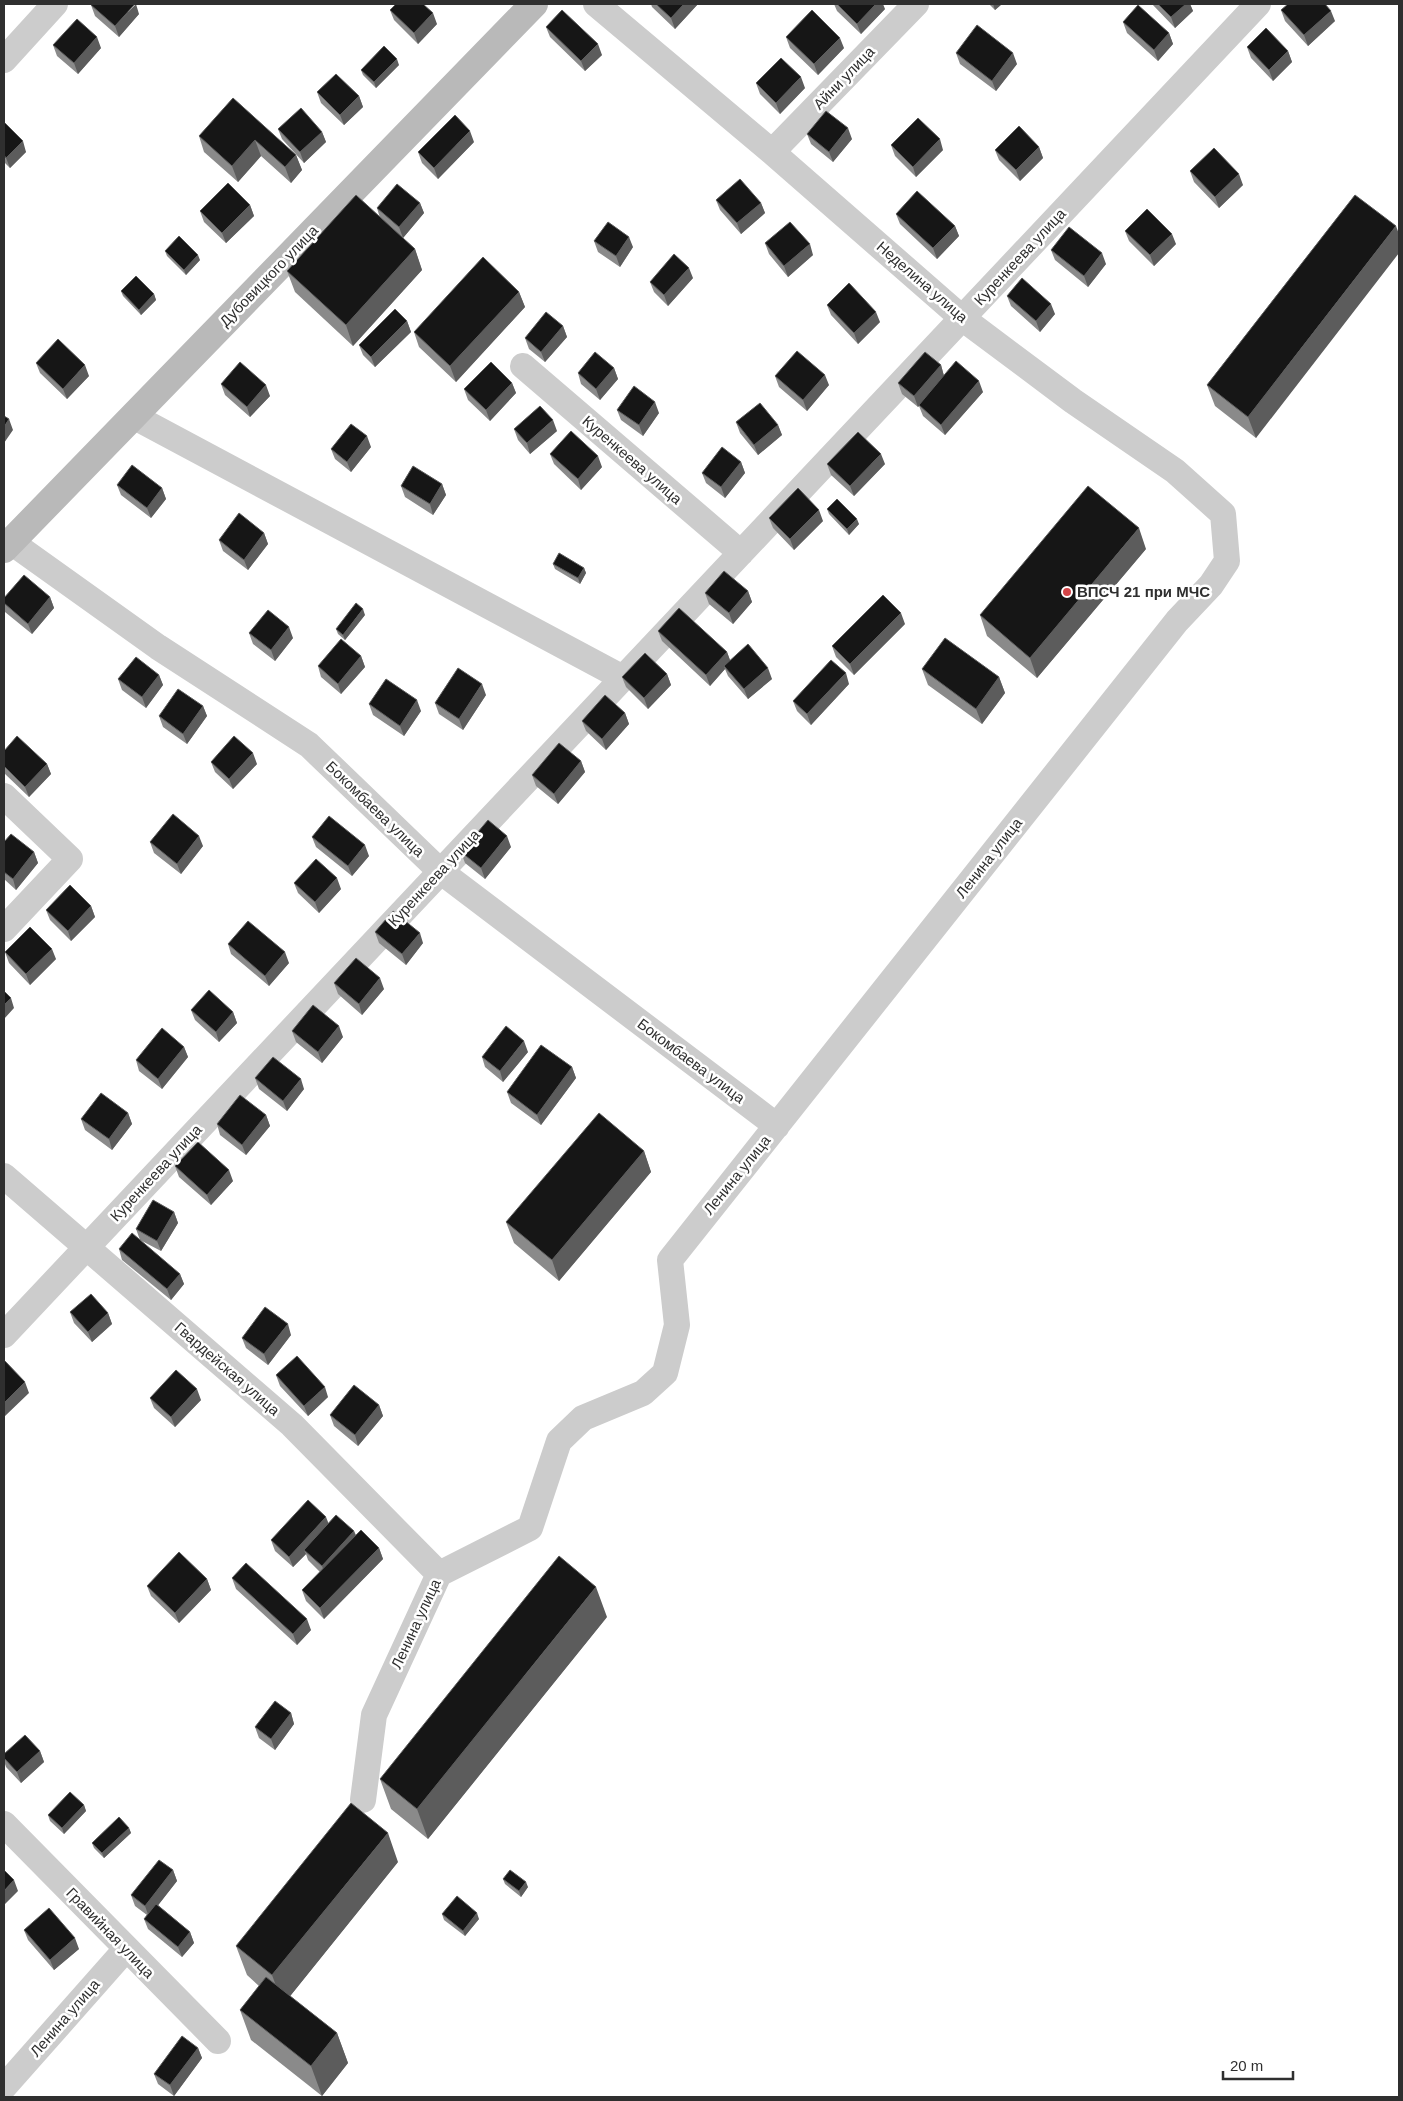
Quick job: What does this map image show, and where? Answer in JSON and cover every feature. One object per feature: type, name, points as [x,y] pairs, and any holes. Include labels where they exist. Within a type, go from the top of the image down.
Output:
[{"type":"street","points":[[4,60],[55,4]]},
{"type":"street","name":"Дубовицкого улица","points":[[7,546],[534,4]]},
{"type":"street","name":"Неделина улица","points":[[596,4],[772,152],[962,318],[1073,400],[1175,471],[1223,514],[1227,561]]},
{"type":"street","name":"Айни улица","points":[[772,152],[916,4]]},
{"type":"street","name":"Куренкеева улица","points":[[4,1335],[1258,4]]},
{"type":"street","name":"Куренкеева улица","points":[[524,366],[740,553]]},
{"type":"street","points":[[133,416],[623,678]]},
{"type":"street","name":"Бокомбаева улица","points":[[7,546],[309,745],[440,871],[777,1126]]},
{"type":"street","name":"Ленина улица","points":[[363,1800],[374,1715],[439,1574],[530,1528],[559,1441],[583,1418],[643,1393],[665,1373],[677,1325],[670,1260],[1177,620],[1211,585],[1227,561]]},
{"type":"street","points":[[4,796],[70,859],[4,929]]},
{"type":"street","name":"Гвардейская улица","points":[[4,1176],[292,1425],[439,1574]]},
{"type":"street","name":"Гравийная улица","points":[[4,1824],[218,2041]]},
{"type":"street","name":"Ленина улица","points":[[4,2087],[126,1949]]},
{"type":"building","points":[[92,4],[135,4],[115,26]]},
{"type":"building","points":[[396,4],[423,4],[433,13],[414,33],[390,10]]},
{"type":"building","points":[[656,4],[684,4],[671,18]]},
{"type":"building","points":[[837,4],[876,4],[857,24]]},
{"type":"building","points":[[1158,4],[1186,4],[1171,17]]},
{"type":"building","points":[[1288,4],[1325,4],[1331,11],[1304,35],[1281,10]]},
{"type":"building","points":[[1138,5],[1169,33],[1154,50],[1123,22]]},
{"type":"building","points":[[562,10],[598,44],[581,61],[546,27]]},
{"type":"building","points":[[812,10],[840,38],[814,64],[786,37]]},
{"type":"building","points":[[77,19],[97,37],[74,63],[53,45]]},
{"type":"building","points":[[977,25],[1013,53],[992,81],[956,53]]},
{"type":"building","points":[[1266,28],[1288,51],[1269,70],[1247,47]]},
{"type":"building","points":[[384,46],[397,59],[374,82],[361,70]]},
{"type":"building","points":[[781,58],[801,77],[776,103],[756,83]]},
{"type":"building","points":[[336,74],[359,96],[340,115],[317,92]]},
{"type":"building","points":[[233,98],[296,155],[285,167],[255,140],[232,166],[199,136]]},
{"type":"building","points":[[301,108],[322,132],[300,152],[278,129]]},
{"type":"building","points":[[826,111],[848,128],[829,152],[807,134]]},
{"type":"building","points":[[455,115],[470,131],[434,168],[418,152]]},
{"type":"building","points":[[918,118],[940,139],[913,167],[891,145]]},
{"type":"building","points":[[4,122],[23,141],[6,158],[4,155]]},
{"type":"building","points":[[1019,126],[1039,147],[1016,170],[995,150]]},
{"type":"building","points":[[1214,148],[1239,174],[1215,197],[1190,171]]},
{"type":"building","points":[[740,179],[761,203],[737,223],[716,200]]},
{"type":"building","points":[[228,183],[250,205],[222,233],[200,211]]},
{"type":"building","points":[[397,184],[420,203],[399,227],[377,208]]},
{"type":"building","points":[[917,191],[955,226],[933,248],[896,214]]},
{"type":"building","points":[[356,195],[415,249],[346,325],[287,271]]},
{"type":"building","points":[[1355,195],[1396,226],[1248,417],[1207,385]]},
{"type":"building","points":[[1147,209],[1172,234],[1150,255],[1125,231]]},
{"type":"building","points":[[608,222],[629,237],[616,256],[594,241]]},
{"type":"building","points":[[790,222],[810,244],[784,266],[765,243]]},
{"type":"building","points":[[1069,227],[1102,253],[1084,276],[1051,250]]},
{"type":"building","points":[[179,236],[198,255],[184,270],[165,251]]},
{"type":"building","points":[[674,254],[689,268],[664,295],[650,282]]},
{"type":"building","points":[[483,257],[519,292],[450,366],[414,332]]},
{"type":"building","points":[[136,276],[154,294],[139,310],[121,291]]},
{"type":"building","points":[[1022,278],[1051,304],[1036,321],[1007,296]]},
{"type":"building","points":[[849,283],[876,312],[854,333],[827,305]]},
{"type":"building","points":[[395,309],[407,321],[371,357],[359,345]]},
{"type":"building","points":[[546,312],[563,326],[541,352],[525,338]]},
{"type":"building","points":[[58,339],[85,365],[63,389],[36,363]]},
{"type":"building","points":[[797,351],[825,375],[803,400],[775,376]]},
{"type":"building","points":[[595,352],[614,368],[596,389],[578,373]]},
{"type":"building","points":[[925,352],[941,365],[914,396],[898,383]]},
{"type":"building","points":[[956,361],[979,381],[941,425],[919,405]]},
{"type":"building","points":[[240,362],[266,385],[247,407],[221,384]]},
{"type":"building","points":[[491,362],[512,383],[486,410],[464,389]]},
{"type":"building","points":[[634,386],[655,402],[639,425],[617,410]]},
{"type":"building","points":[[760,403],[778,425],[754,445],[736,422]]},
{"type":"building","points":[[540,406],[553,420],[527,443],[514,429]]},
{"type":"building","points":[[4,416],[9,419],[4,427]]},
{"type":"building","points":[[351,424],[367,436],[347,462],[331,449]]},
{"type":"building","points":[[571,431],[598,456],[578,479],[550,454]]},
{"type":"building","points":[[858,432],[881,454],[850,486],[827,464]]},
{"type":"building","points":[[722,447],[741,462],[721,487],[702,473]]},
{"type":"building","points":[[132,465],[162,488],[147,508],[117,485]]},
{"type":"building","points":[[413,466],[442,484],[430,504],[401,486]]},
{"type":"building","name":"ВПСЧ 21 при МЧС","points":[[1088,486],[1139,528],[1030,658],[980,615]]},
{"type":"building","points":[[798,488],[819,510],[790,539],[769,518]]},
{"type":"building","points":[[837,499],[857,519],[847,529],[827,509]]},
{"type":"building","points":[[239,513],[264,533],[244,560],[219,540]]},
{"type":"building","points":[[559,553],[584,568],[578,578],[553,564]]},
{"type":"building","points":[[724,571],[748,591],[729,613],[705,593]]},
{"type":"building","points":[[24,575],[50,597],[28,624],[4,603],[4,598]]},
{"type":"building","points":[[883,595],[901,613],[850,664],[832,646]]},
{"type":"building","points":[[356,603],[363,609],[343,635],[336,629]]},
{"type":"building","points":[[679,608],[727,652],[706,675],[658,631]]},
{"type":"building","points":[[268,610],[289,627],[271,650],[249,633]]},
{"type":"building","points":[[945,638],[999,677],[976,709],[922,669]]},
{"type":"building","points":[[341,639],[361,656],[338,684],[318,666]]},
{"type":"building","points":[[748,644],[768,668],[744,689],[724,666]]},
{"type":"building","points":[[645,653],[667,674],[644,698],[622,677]]},
{"type":"building","points":[[136,657],[159,675],[142,697],[118,679]]},
{"type":"building","points":[[831,660],[846,673],[807,714],[793,701]]},
{"type":"building","points":[[458,668],[482,684],[459,719],[435,703]]},
{"type":"building","points":[[386,679],[417,700],[400,726],[369,704]]},
{"type":"building","points":[[178,689],[203,706],[183,734],[159,716]]},
{"type":"building","points":[[605,695],[625,713],[602,739],[582,721]]},
{"type":"building","points":[[17,736],[47,764],[25,787],[4,766],[4,751]]},
{"type":"building","points":[[234,736],[253,753],[229,779],[211,762]]},
{"type":"building","points":[[559,743],[581,761],[554,794],[532,775]]},
{"type":"building","points":[[173,814],[199,836],[177,864],[150,842]]},
{"type":"building","points":[[329,816],[365,845],[348,866],[312,837]]},
{"type":"building","points":[[488,820],[507,836],[481,868],[461,852]]},
{"type":"building","points":[[11,834],[34,852],[13,879],[4,872],[4,842]]},
{"type":"building","points":[[316,859],[337,878],[315,902],[294,883]]},
{"type":"building","points":[[70,885],[91,906],[68,931],[46,910]]},
{"type":"building","points":[[393,911],[420,933],[402,954],[375,932]]},
{"type":"building","points":[[248,921],[285,952],[265,976],[228,944]]},
{"type":"building","points":[[30,927],[52,949],[26,974],[5,952]]},
{"type":"building","points":[[356,958],[380,978],[359,1004],[334,983]]},
{"type":"building","points":[[209,990],[233,1012],[216,1032],[191,1010]]},
{"type":"building","points":[[4,991],[11,998],[4,1005]]},
{"type":"building","points":[[313,1005],[339,1026],[318,1052],[292,1031]]},
{"type":"building","points":[[506,1026],[524,1041],[500,1071],[482,1057]]},
{"type":"building","points":[[162,1028],[184,1047],[158,1079],[136,1060]]},
{"type":"building","points":[[541,1045],[572,1067],[537,1115],[507,1092]]},
{"type":"building","points":[[273,1057],[301,1079],[283,1101],[255,1078]]},
{"type":"building","points":[[101,1093],[128,1113],[109,1139],[81,1119]]},
{"type":"building","points":[[240,1095],[266,1115],[242,1145],[217,1124]]},
{"type":"building","points":[[599,1113],[644,1151],[552,1260],[506,1222]]},
{"type":"building","points":[[198,1142],[229,1170],[207,1195],[175,1166]]},
{"type":"building","points":[[153,1200],[174,1212],[157,1241],[136,1229]]},
{"type":"building","points":[[132,1233],[180,1274],[167,1289],[119,1249]]},
{"type":"building","points":[[91,1294],[108,1313],[88,1332],[70,1312]]},
{"type":"building","points":[[265,1307],[288,1324],[264,1354],[242,1338]]},
{"type":"building","points":[[297,1356],[325,1387],[304,1406],[276,1375]]},
{"type":"building","points":[[4,1360],[25,1382],[4,1403]]},
{"type":"building","points":[[176,1370],[197,1389],[171,1417],[150,1398]]},
{"type":"building","points":[[354,1385],[379,1405],[355,1435],[330,1415]]},
{"type":"building","points":[[308,1500],[326,1517],[289,1557],[271,1540]]},
{"type":"building","points":[[336,1515],[354,1531],[322,1566],[304,1550]]},
{"type":"building","points":[[361,1530],[379,1548],[320,1608],[302,1590]]},
{"type":"building","points":[[179,1552],[207,1579],[175,1613],[147,1586]]},
{"type":"building","points":[[559,1556],[596,1587],[417,1809],[380,1779]]},
{"type":"building","points":[[246,1563],[307,1619],[293,1634],[232,1578]]},
{"type":"building","points":[[275,1701],[291,1713],[271,1739],[255,1727]]},
{"type":"building","points":[[25,1735],[40,1751],[17,1772],[4,1758],[4,1754]]},
{"type":"building","points":[[70,1792],[84,1805],[62,1828],[48,1815]]},
{"type":"building","points":[[351,1803],[388,1833],[272,1975],[236,1946]]},
{"type":"building","points":[[119,1817],[129,1828],[102,1853],[92,1843]]},
{"type":"building","points":[[159,1860],[173,1870],[145,1906],[131,1895]]},
{"type":"building","points":[[4,1870],[14,1880],[4,1891]]},
{"type":"building","points":[[510,1870],[526,1882],[519,1891],[503,1879]]},
{"type":"building","points":[[457,1896],[477,1913],[463,1931],[442,1914]]},
{"type":"building","points":[[156,1904],[190,1932],[178,1947],[144,1919]]},
{"type":"building","points":[[49,1908],[75,1938],[50,1960],[24,1930]]},
{"type":"building","points":[[266,1977],[337,2033],[311,2066],[240,2010]]},
{"type":"building","points":[[182,2036],[198,2048],[170,2085],[154,2074]]},
{"type":"place","name":"ВПСЧ 21 при МЧС","points":[[1067,592]]}]
